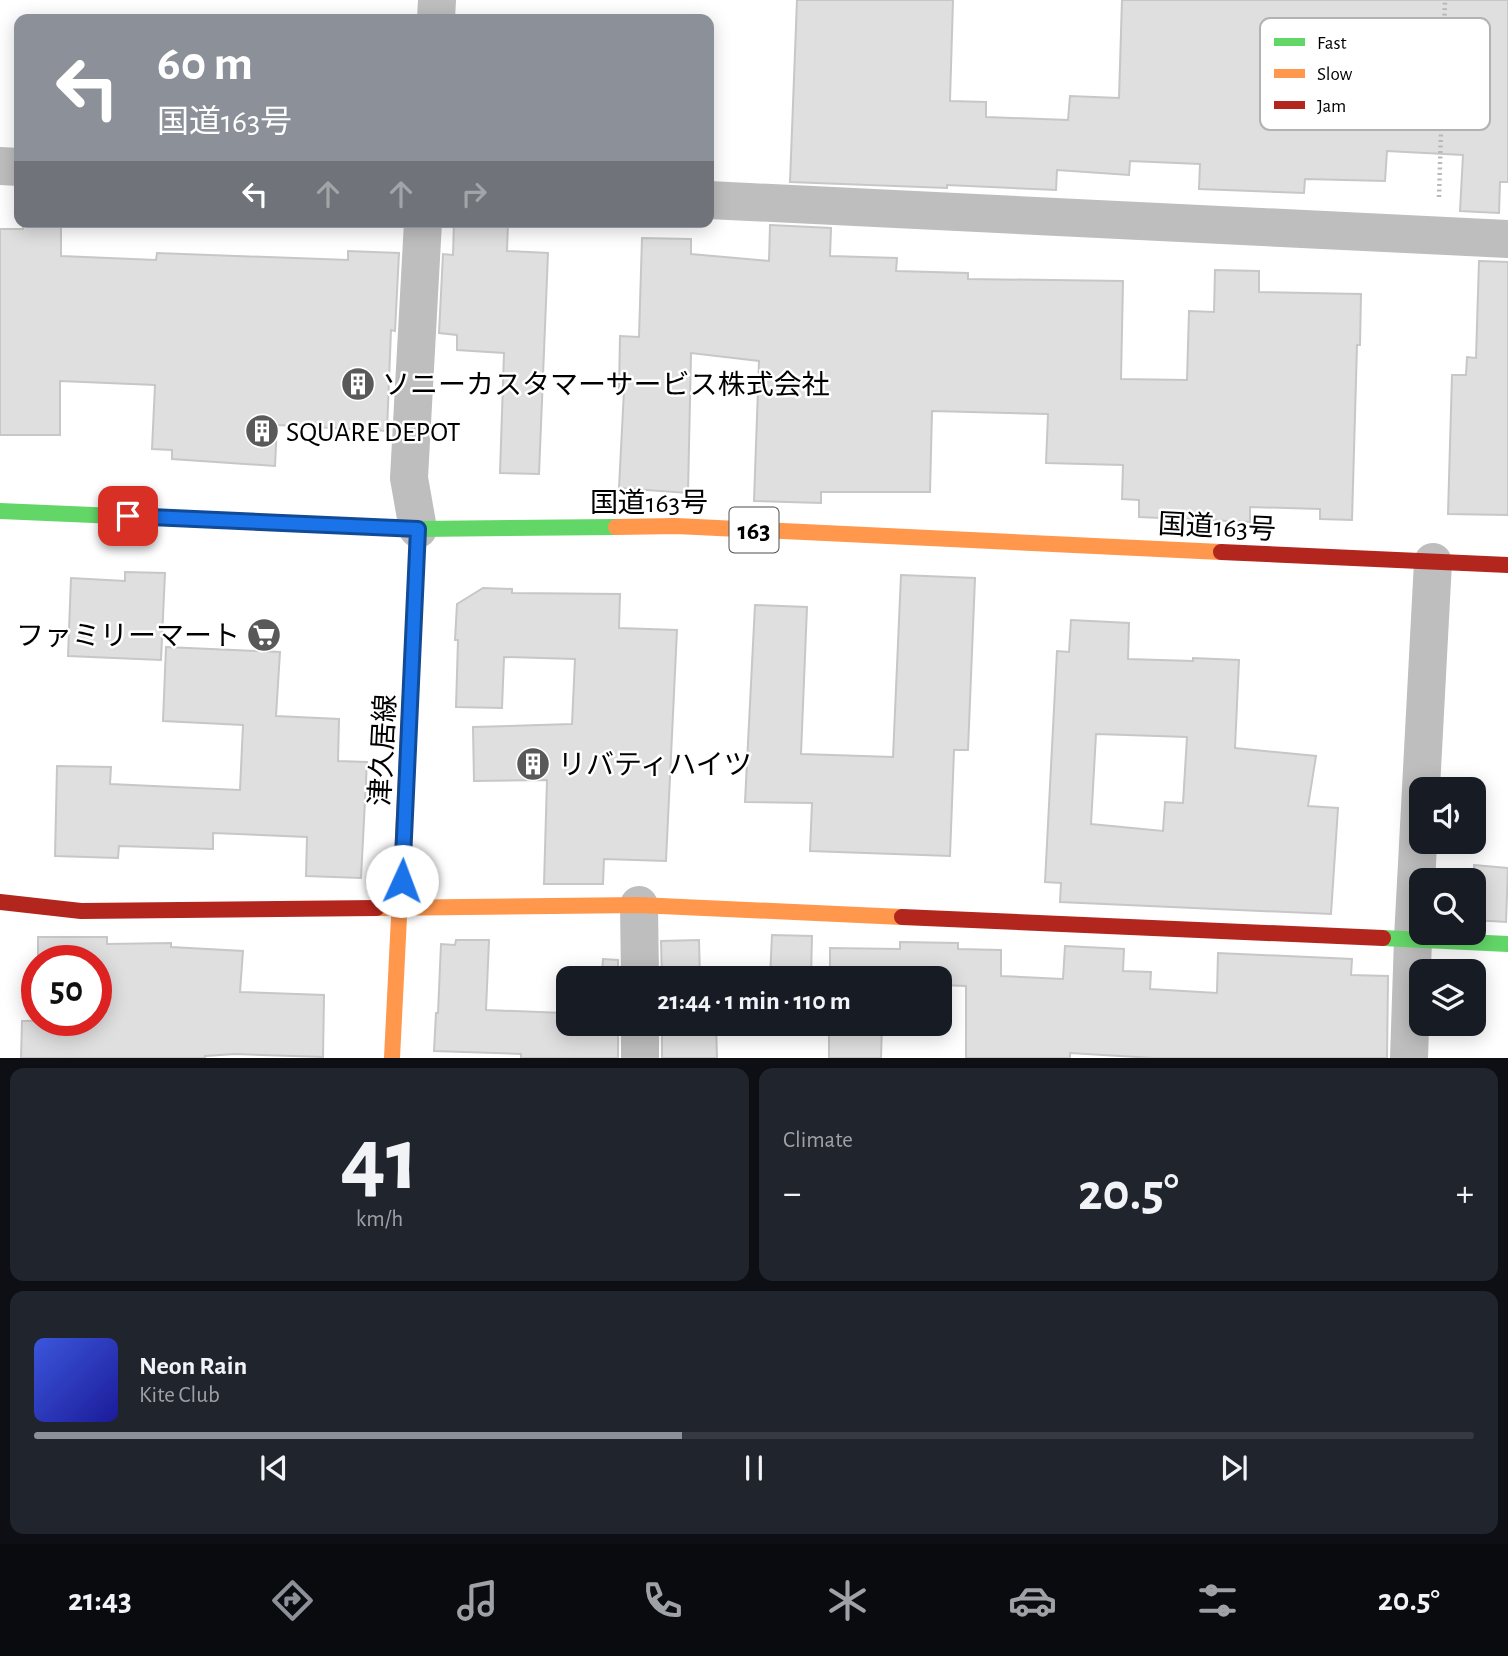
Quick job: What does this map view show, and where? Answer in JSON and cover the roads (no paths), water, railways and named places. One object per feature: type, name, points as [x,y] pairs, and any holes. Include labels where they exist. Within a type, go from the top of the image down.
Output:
[{"type":"main road","name":"国道163号","points":[[0,511],[418,529],[676,526],[1508,565]]},
{"type":"main road","name":"津久居線","points":[[392,1058],[418,529]]},
{"type":"main road","points":[[0,901],[81,911],[639,905],[1409,939]]},
{"type":"main road","points":[[1486,943],[1508,944]]},
{"type":"street","points":[[714,200],[1508,239]]},
{"type":"street","points":[[418,529],[409,478],[423,228]]},
{"type":"street","points":[[1417,868],[1433,562]]},
{"type":"street","points":[[639,905],[640,966]]},
{"type":"street","points":[[1409,1058],[1413,945]]},
{"type":"street","points":[[640,1036],[640,1058]]},
{"type":"place","name":"ソニーカスタマーサービス株式会社","points":[[358,384]]},
{"type":"place","name":"SQUARE DEPOT","points":[[262,431]]},
{"type":"place","name":"ファミリーマート","points":[[264,635]]},
{"type":"place","name":"リバティハイツ","points":[[533,764]]}]
